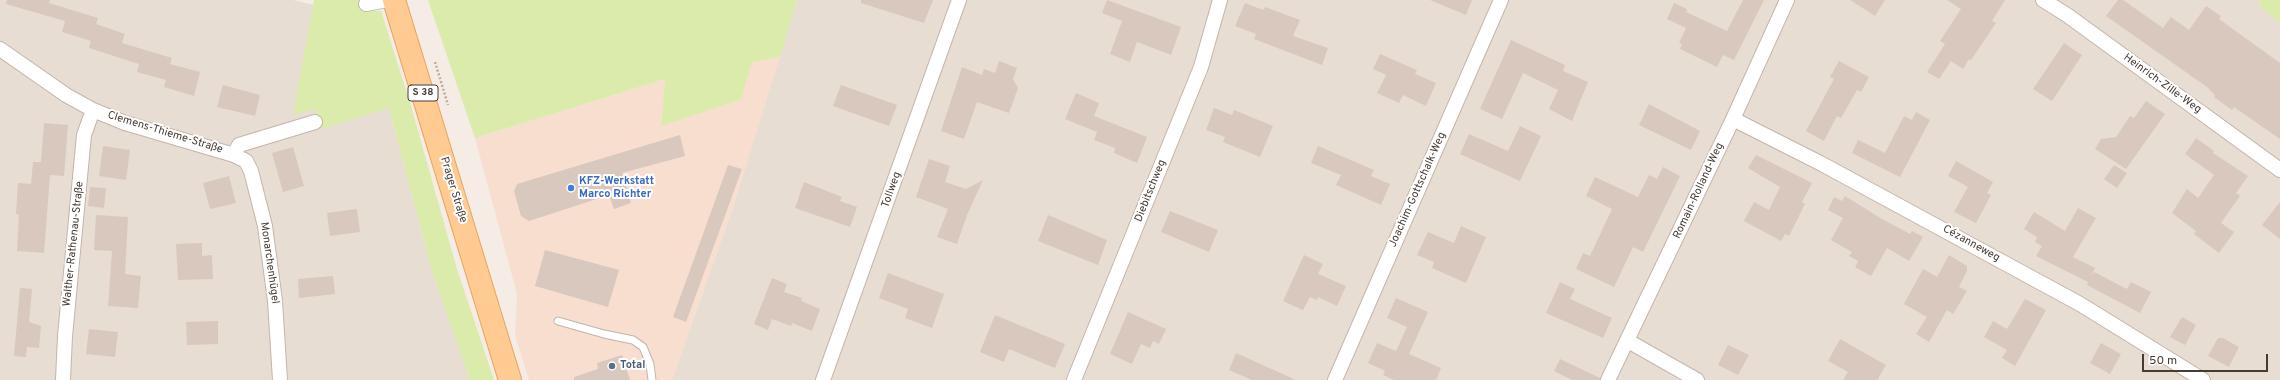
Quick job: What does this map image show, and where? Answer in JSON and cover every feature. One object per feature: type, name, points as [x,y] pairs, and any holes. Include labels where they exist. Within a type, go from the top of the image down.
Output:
[{"type":"main road","name":"Prager Straße","points":[[394,0],[510,380]]},
{"type":"street","points":[[366,4],[386,0]]},
{"type":"street","name":"Tollweg","points":[[823,380],[959,0]]},
{"type":"street","name":"Diebitschweg","points":[[1074,380],[1202,67],[1220,0]]},
{"type":"street","name":"Joachim-Gottschalk-Weg","points":[[1335,380],[1501,0]]},
{"type":"street","name":"Romain-Rolland-Weg","points":[[1608,380],[1628,342],[1733,119],[1787,0]]},
{"type":"street","name":"Heinrich-Zille-Weg","points":[[2043,0],[2067,15],[2280,170]]},
{"type":"street","name":"Clemens-Thieme-Straße","points":[[0,49],[66,95],[92,110],[125,123],[234,155],[240,145],[315,122]]},
{"type":"street","name":"Walther-Rathenau-Straße","points":[[63,380],[65,336],[84,136],[92,110]]},
{"type":"street","name":"Cézanneweg","points":[[1733,119],[1848,178],[2080,304],[2203,380]]},
{"type":"street","name":"Monarchenhügel","points":[[234,155],[250,166],[265,226],[275,301],[280,380]]},
{"type":"street","points":[[1628,342],[1697,380]]},
{"type":"lane","points":[[558,321],[604,334],[633,340],[643,347],[650,364],[652,380]]},
{"type":"shaded area","points":[[0,0],[293,0],[314,5],[389,108],[432,271],[470,380],[0,380]]},
{"type":"shaded area","points":[[797,0],[2261,0],[2258,5],[2280,23],[2280,380],[672,380],[733,207]]},
{"type":"shaded area","points":[[780,57],[733,207],[672,380],[529,380],[515,335],[517,294],[475,138],[665,79],[661,125],[752,61]]},
{"type":"green space","points":[[314,0],[368,0],[367,11],[381,11],[411,106],[457,269],[494,380],[470,380],[432,271],[389,108],[321,129],[314,109],[293,115]]},
{"type":"green space","points":[[428,0],[797,0],[780,57],[752,62],[741,99],[661,126],[665,79],[475,138]]},
{"type":"green space","points":[[2261,0],[2280,0],[2280,23],[2258,5]]},
{"type":"building","points":[[7,0],[50,0],[49,3],[98,18],[96,24],[125,34],[122,43],[172,58],[170,64],[200,72],[194,96],[164,87],[166,80],[137,72],[139,64],[89,48],[91,41],[62,32],[65,21],[6,4]]},
{"type":"building","points":[[861,0],[933,0],[924,23],[861,3]]},
{"type":"building","points":[[1107,0],[1181,27],[1171,55],[1137,42],[1130,62],[1110,54],[1122,21],[1102,13]]},
{"type":"building","points":[[1430,0],[1472,0],[1466,15]]},
{"type":"building","points":[[1743,0],[1764,0],[1734,60],[1723,55],[1717,67],[1680,49],[1682,44],[1679,43],[1686,28],[1667,19],[1674,3],[1687,9],[1686,12],[1727,31]]},
{"type":"building","points":[[1850,0],[1885,0],[1875,16]]},
{"type":"building","points":[[1947,0],[2005,0],[1992,21],[1996,23],[1971,60],[1969,59],[1963,69],[1951,61],[1939,79],[1927,72],[1945,44],[1940,41],[1961,9]]},
{"type":"building","points":[[2118,0],[2123,0],[2163,28],[2171,17],[2189,30],[2206,6],[2221,16],[2219,19],[2280,63],[2280,139],[2234,107],[2232,110],[2214,97],[2215,95],[2207,87],[2106,16]]},
{"type":"building","points":[[1245,3],[1263,10],[1265,7],[1300,20],[1293,36],[1328,48],[1322,65],[1254,39],[1256,34],[1235,26]]},
{"type":"building","points":[[1511,40],[1565,65],[1563,71],[1588,82],[1572,121],[1549,109],[1558,90],[1523,73],[1502,119],[1480,109]]},
{"type":"building","points":[[2064,43],[2082,55],[2052,101],[2033,89]]},
{"type":"building","points":[[1380,54],[1417,70],[1415,74],[1436,83],[1426,106],[1403,95],[1399,103],[1377,93],[1386,75],[1373,69]]},
{"type":"building","points":[[999,61],[1017,68],[1013,79],[1018,88],[1009,113],[977,102],[964,139],[941,131],[962,67],[982,75],[984,69],[995,73]]},
{"type":"building","points":[[1839,61],[1869,77],[1861,92],[1857,90],[1841,118],[1837,116],[1824,141],[1806,131],[1834,79],[1830,77]]},
{"type":"building","points":[[223,85],[260,95],[255,116],[217,107]]},
{"type":"building","points":[[841,85],[897,105],[889,126],[833,106]]},
{"type":"building","points":[[1076,93],[1099,103],[1094,116],[1147,137],[1137,163],[1114,153],[1115,148],[1094,140],[1097,132],[1065,119]]},
{"type":"building","points":[[2146,101],[2165,114],[2126,169],[2095,149],[2101,139],[2116,137],[2130,116],[2134,118]]},
{"type":"building","points":[[1649,104],[1700,131],[1691,150],[1639,125]]},
{"type":"building","points":[[1214,108],[1232,115],[1234,110],[1273,126],[1260,157],[1223,142],[1225,137],[1206,130]]},
{"type":"building","points":[[1916,112],[1930,120],[1900,177],[1852,153],[1858,140],[1885,153],[1904,116],[1912,120]]},
{"type":"building","points":[[44,123],[68,125],[64,176],[50,175],[44,253],[17,251],[19,215],[16,214],[18,183],[31,184],[33,162],[41,162]]},
{"type":"building","points":[[1520,126],[1541,136],[1520,181],[1460,154],[1469,134],[1508,151]]},
{"type":"building","name":"KFZ-Werkstatt Marco Richter","points":[[680,135],[685,156],[622,173],[631,203],[614,209],[609,195],[529,221],[521,216],[514,191],[517,184]]},
{"type":"building","points":[[2196,138],[2214,151],[2213,153],[2248,176],[2236,193],[2240,196],[2221,223],[2234,232],[2219,253],[2194,234],[2196,231],[2172,213],[2187,189],[2198,198],[2214,175],[2185,154]]},
{"type":"building","points":[[103,146],[130,150],[126,180],[99,176]]},
{"type":"building","points":[[1318,146],[1374,170],[1371,176],[1390,184],[1381,205],[1336,185],[1341,175],[1311,163]]},
{"type":"building","points":[[293,147],[304,186],[283,192],[272,153]]},
{"type":"building","points":[[1756,155],[1812,183],[1802,202],[1805,204],[1789,236],[1785,234],[1781,241],[1744,221],[1754,202],[1769,210],[1780,187],[1748,168]]},
{"type":"building","points":[[929,159],[950,166],[945,182],[966,189],[983,180],[967,215],[957,244],[937,237],[948,209],[916,197]]},
{"type":"building","points":[[1956,161],[1993,182],[1987,193],[1991,195],[1976,223],[1954,212],[1968,187],[1948,176]]},
{"type":"building","points":[[728,165],[742,169],[686,322],[673,317]]},
{"type":"building","points":[[2114,165],[2127,173],[2117,188],[2104,179]]},
{"type":"building","points":[[1663,167],[1680,176],[1643,252],[1633,247],[1614,287],[1576,269],[1583,253],[1590,256],[1612,209],[1586,196],[1595,177],[1638,197],[1649,175],[1657,179]]},
{"type":"building","points":[[229,176],[236,203],[210,209],[203,183]]},
{"type":"building","points":[[804,182],[842,197],[840,201],[857,207],[850,227],[795,208]]},
{"type":"building","points":[[90,187],[106,188],[104,208],[88,206]]},
{"type":"building","points":[[1845,196],[1910,234],[1912,231],[1923,237],[1909,261],[1887,248],[1871,276],[1855,267],[1858,261],[1849,256],[1852,252],[1831,240],[1843,218],[1828,210],[1834,197],[1842,201]]},
{"type":"building","points":[[2280,202],[2280,239],[2262,225]]},
{"type":"building","points":[[2078,208],[2096,218],[2073,257],[2095,268],[2090,278],[2094,272],[2127,289],[2131,282],[2151,292],[2140,313],[2087,285],[2088,282],[2036,256],[2042,246],[2035,242],[2037,237],[2024,229],[2034,212],[2065,231]]},
{"type":"building","points":[[357,209],[360,232],[330,236],[327,213]]},
{"type":"building","points":[[1170,211],[1218,230],[1209,252],[1161,232]]},
{"type":"building","points":[[96,215],[128,217],[125,274],[141,276],[138,308],[108,306],[112,251],[94,250]]},
{"type":"building","points":[[1048,215],[1107,240],[1098,265],[1038,241]]},
{"type":"building","points":[[1461,226],[1486,237],[1466,283],[1432,268],[1434,262],[1417,255],[1428,232],[1454,243]]},
{"type":"building","points":[[202,243],[202,256],[212,255],[213,279],[178,280],[176,244]]},
{"type":"building","points":[[545,250],[619,270],[608,307],[535,286]]},
{"type":"building","points":[[1304,255],[1323,264],[1318,274],[1346,286],[1337,306],[1318,297],[1317,300],[1310,297],[1303,310],[1283,301]]},
{"type":"building","points":[[1949,255],[1967,266],[1967,271],[1959,287],[1967,291],[1953,314],[1947,310],[1929,342],[1916,334],[1927,317],[1904,304],[1923,269],[1937,277]]},
{"type":"building","points":[[888,273],[944,294],[932,328],[905,318],[908,309],[879,298]]},
{"type":"building","points":[[333,276],[335,294],[299,298],[298,279]]},
{"type":"building","points":[[772,278],[787,284],[784,292],[802,298],[801,301],[820,309],[812,331],[792,323],[791,326],[772,319],[768,330],[754,324]]},
{"type":"building","points":[[1560,282],[1575,289],[1570,299],[1612,318],[1603,338],[1546,313]]},
{"type":"building","points":[[20,288],[32,289],[29,322],[41,326],[39,348],[27,347],[26,357],[14,356]]},
{"type":"building","points":[[1396,298],[1428,312],[1409,354],[1441,368],[1436,380],[1394,380],[1383,375],[1385,371],[1368,363],[1377,343],[1396,351],[1407,327],[1387,318]]},
{"type":"building","points":[[2025,299],[2046,310],[2015,366],[2002,358],[2007,350],[1984,337],[1993,321],[2007,329]]},
{"type":"building","points":[[1128,312],[1166,329],[1159,344],[1153,341],[1150,348],[1141,344],[1132,364],[1110,354]]},
{"type":"building","points":[[995,315],[1065,344],[1055,368],[1009,349],[1004,362],[980,352]]},
{"type":"building","points":[[2182,317],[2196,325],[2185,345],[2170,337]]},
{"type":"building","points":[[218,321],[218,344],[187,345],[186,322]]},
{"type":"building","points":[[89,329],[118,332],[115,357],[86,354]]},
{"type":"building","points":[[2218,338],[2223,338],[2239,347],[2229,367],[2208,356]]},
{"type":"building","points":[[1840,339],[1886,365],[1877,380],[1843,380],[1848,372],[1828,361]]},
{"type":"building","points":[[2101,343],[2121,354],[2110,374],[2090,363]]},
{"type":"building","points":[[1728,345],[1749,355],[1738,375],[1718,365]]},
{"type":"building","points":[[1236,353],[1296,380],[1252,380],[1229,370]]},
{"type":"building","name":"Total","points":[[622,355],[630,380],[574,380],[574,377],[598,369],[597,363]]},
{"type":"building","points":[[1560,359],[1600,378],[1600,380],[1572,380],[1554,371]]},
{"type":"place","name":"KFZ-Werkstatt Marco Richter","points":[[571,188]]},
{"type":"place","name":"Total","points":[[612,366]]}]
